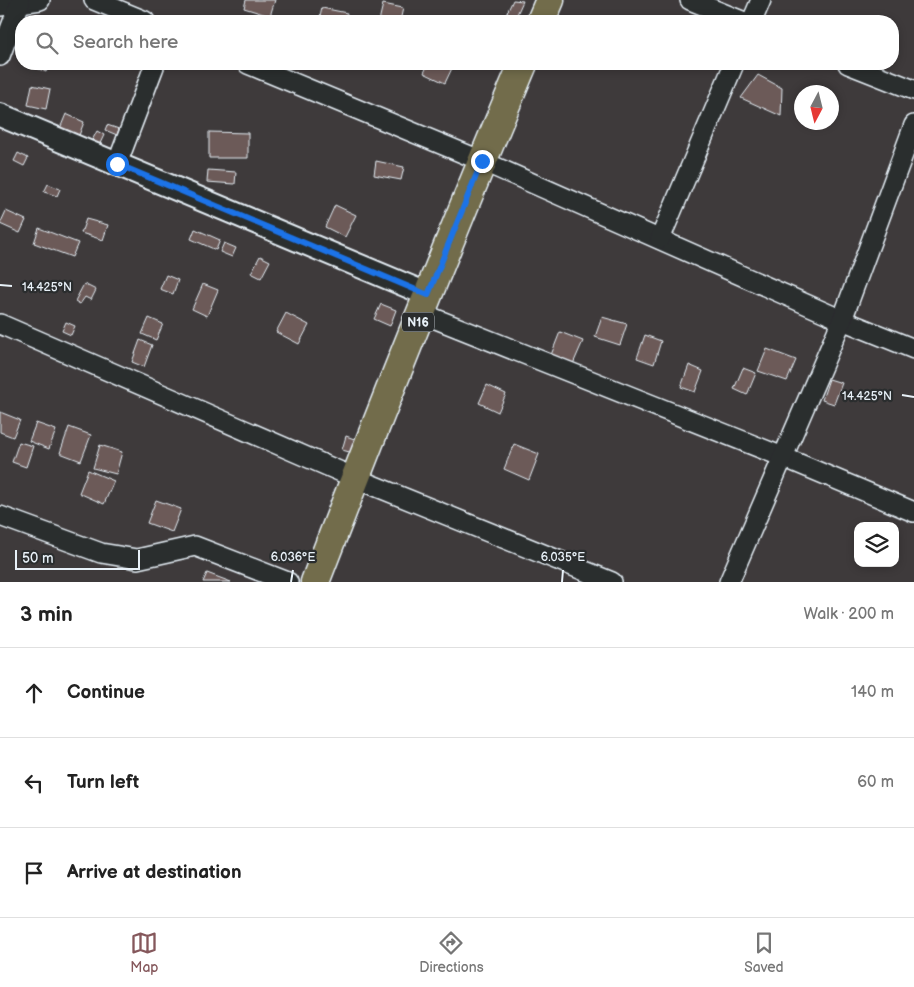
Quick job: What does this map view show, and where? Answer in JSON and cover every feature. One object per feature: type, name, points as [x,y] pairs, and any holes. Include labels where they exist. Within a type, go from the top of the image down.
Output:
[{"type":"main road","points":[[544,15],[550,0]]},
{"type":"main road","name":"N16","points":[[315,582],[482,161],[521,70]]},
{"type":"street","points":[[0,6],[40,0]]},
{"type":"street","points":[[94,0],[117,4],[135,15]]},
{"type":"street","points":[[690,0],[727,15]]},
{"type":"street","points":[[755,15],[761,0]]},
{"type":"street","points":[[15,15],[20,3]]},
{"type":"street","points":[[0,56],[15,16]]},
{"type":"street","points":[[117,164],[153,70]]},
{"type":"street","points":[[262,70],[482,161],[914,350]]},
{"type":"street","points":[[660,239],[731,70]]},
{"type":"street","points":[[863,70],[914,90]]},
{"type":"street","points":[[0,115],[117,164],[425,304],[914,512]]},
{"type":"street","points":[[729,582],[842,320],[914,125]]},
{"type":"street","points":[[0,324],[355,478],[612,582]]},
{"type":"street","points":[[0,516],[101,553],[137,559],[195,546],[288,582]]},
{"type":"building","points":[[246,0],[275,0],[270,15],[244,8]]},
{"type":"building","points":[[513,0],[523,1],[517,15],[506,15]]},
{"type":"building","points":[[383,4],[403,8],[401,15],[380,15]]},
{"type":"building","points":[[322,8],[347,13],[346,15],[320,15]]},
{"type":"building","points":[[425,70],[451,70],[445,83],[424,73]]},
{"type":"building","points":[[758,75],[782,88],[781,116],[741,98]]},
{"type":"building","points":[[32,85],[50,89],[46,109],[28,105]]},
{"type":"building","points":[[66,114],[84,122],[78,138],[59,131]]},
{"type":"building","points":[[107,125],[119,129],[117,135],[105,130]]},
{"type":"building","points":[[97,131],[104,135],[96,152],[88,148]]},
{"type":"building","points":[[209,132],[248,133],[248,158],[209,158]]},
{"type":"building","points":[[18,153],[28,158],[24,166],[14,161]]},
{"type":"building","points":[[376,161],[404,167],[401,180],[374,175]]},
{"type":"building","points":[[208,170],[236,172],[235,184],[207,182]]},
{"type":"building","points":[[48,184],[60,189],[57,196],[44,192]]},
{"type":"building","points":[[335,205],[356,215],[345,237],[325,227]]},
{"type":"building","points":[[6,211],[26,220],[20,233],[0,224]]},
{"type":"building","points":[[86,219],[108,225],[103,240],[81,233]]},
{"type":"building","points":[[39,228],[78,243],[72,257],[34,243]]},
{"type":"building","points":[[195,229],[220,240],[216,250],[191,239]]},
{"type":"building","points":[[224,243],[236,248],[232,257],[220,252]]},
{"type":"building","points":[[260,256],[270,261],[261,278],[251,273]]},
{"type":"building","points":[[166,275],[178,280],[173,294],[160,289]]},
{"type":"building","points":[[84,284],[96,290],[91,300],[85,297],[80,304],[75,301]]},
{"type":"building","points":[[203,284],[218,290],[207,316],[192,309]]},
{"type":"building","points":[[381,304],[396,310],[390,326],[374,319]]},
{"type":"building","points":[[286,313],[309,325],[299,344],[276,332]]},
{"type":"building","points":[[602,317],[627,324],[620,345],[595,337]]},
{"type":"building","points":[[149,318],[163,324],[156,340],[142,334]]},
{"type":"building","points":[[66,322],[75,326],[71,335],[62,331]]},
{"type":"building","points":[[560,332],[583,341],[573,364],[551,355]]},
{"type":"building","points":[[645,335],[661,341],[654,364],[637,358]]},
{"type":"building","points":[[140,340],[152,345],[144,367],[132,362]]},
{"type":"building","points":[[767,349],[796,360],[787,381],[758,371]]},
{"type":"building","points":[[689,365],[703,371],[695,392],[681,387]]},
{"type":"building","points":[[743,368],[756,373],[747,395],[734,389]]},
{"type":"building","points":[[829,379],[842,383],[834,404],[822,400]]},
{"type":"building","points":[[487,385],[506,394],[498,412],[479,403]]},
{"type":"building","points":[[0,412],[20,420],[13,437],[0,432]]},
{"type":"building","points":[[36,423],[56,430],[49,449],[29,441]]},
{"type":"building","points":[[69,427],[91,435],[81,461],[60,453]]},
{"type":"building","points":[[346,436],[357,440],[353,453],[342,450]]},
{"type":"building","points":[[19,442],[33,446],[26,467],[12,462]]},
{"type":"building","points":[[514,444],[539,454],[529,480],[504,469]]},
{"type":"building","points":[[100,445],[122,452],[116,474],[93,468]]},
{"type":"building","points":[[88,470],[114,481],[104,504],[79,493]]},
{"type":"building","points":[[156,500],[181,509],[172,532],[147,523]]},
{"type":"building","points":[[207,573],[231,582],[203,582]]},
{"type":"route","points":[[117,164],[428,295],[482,161]]}]
